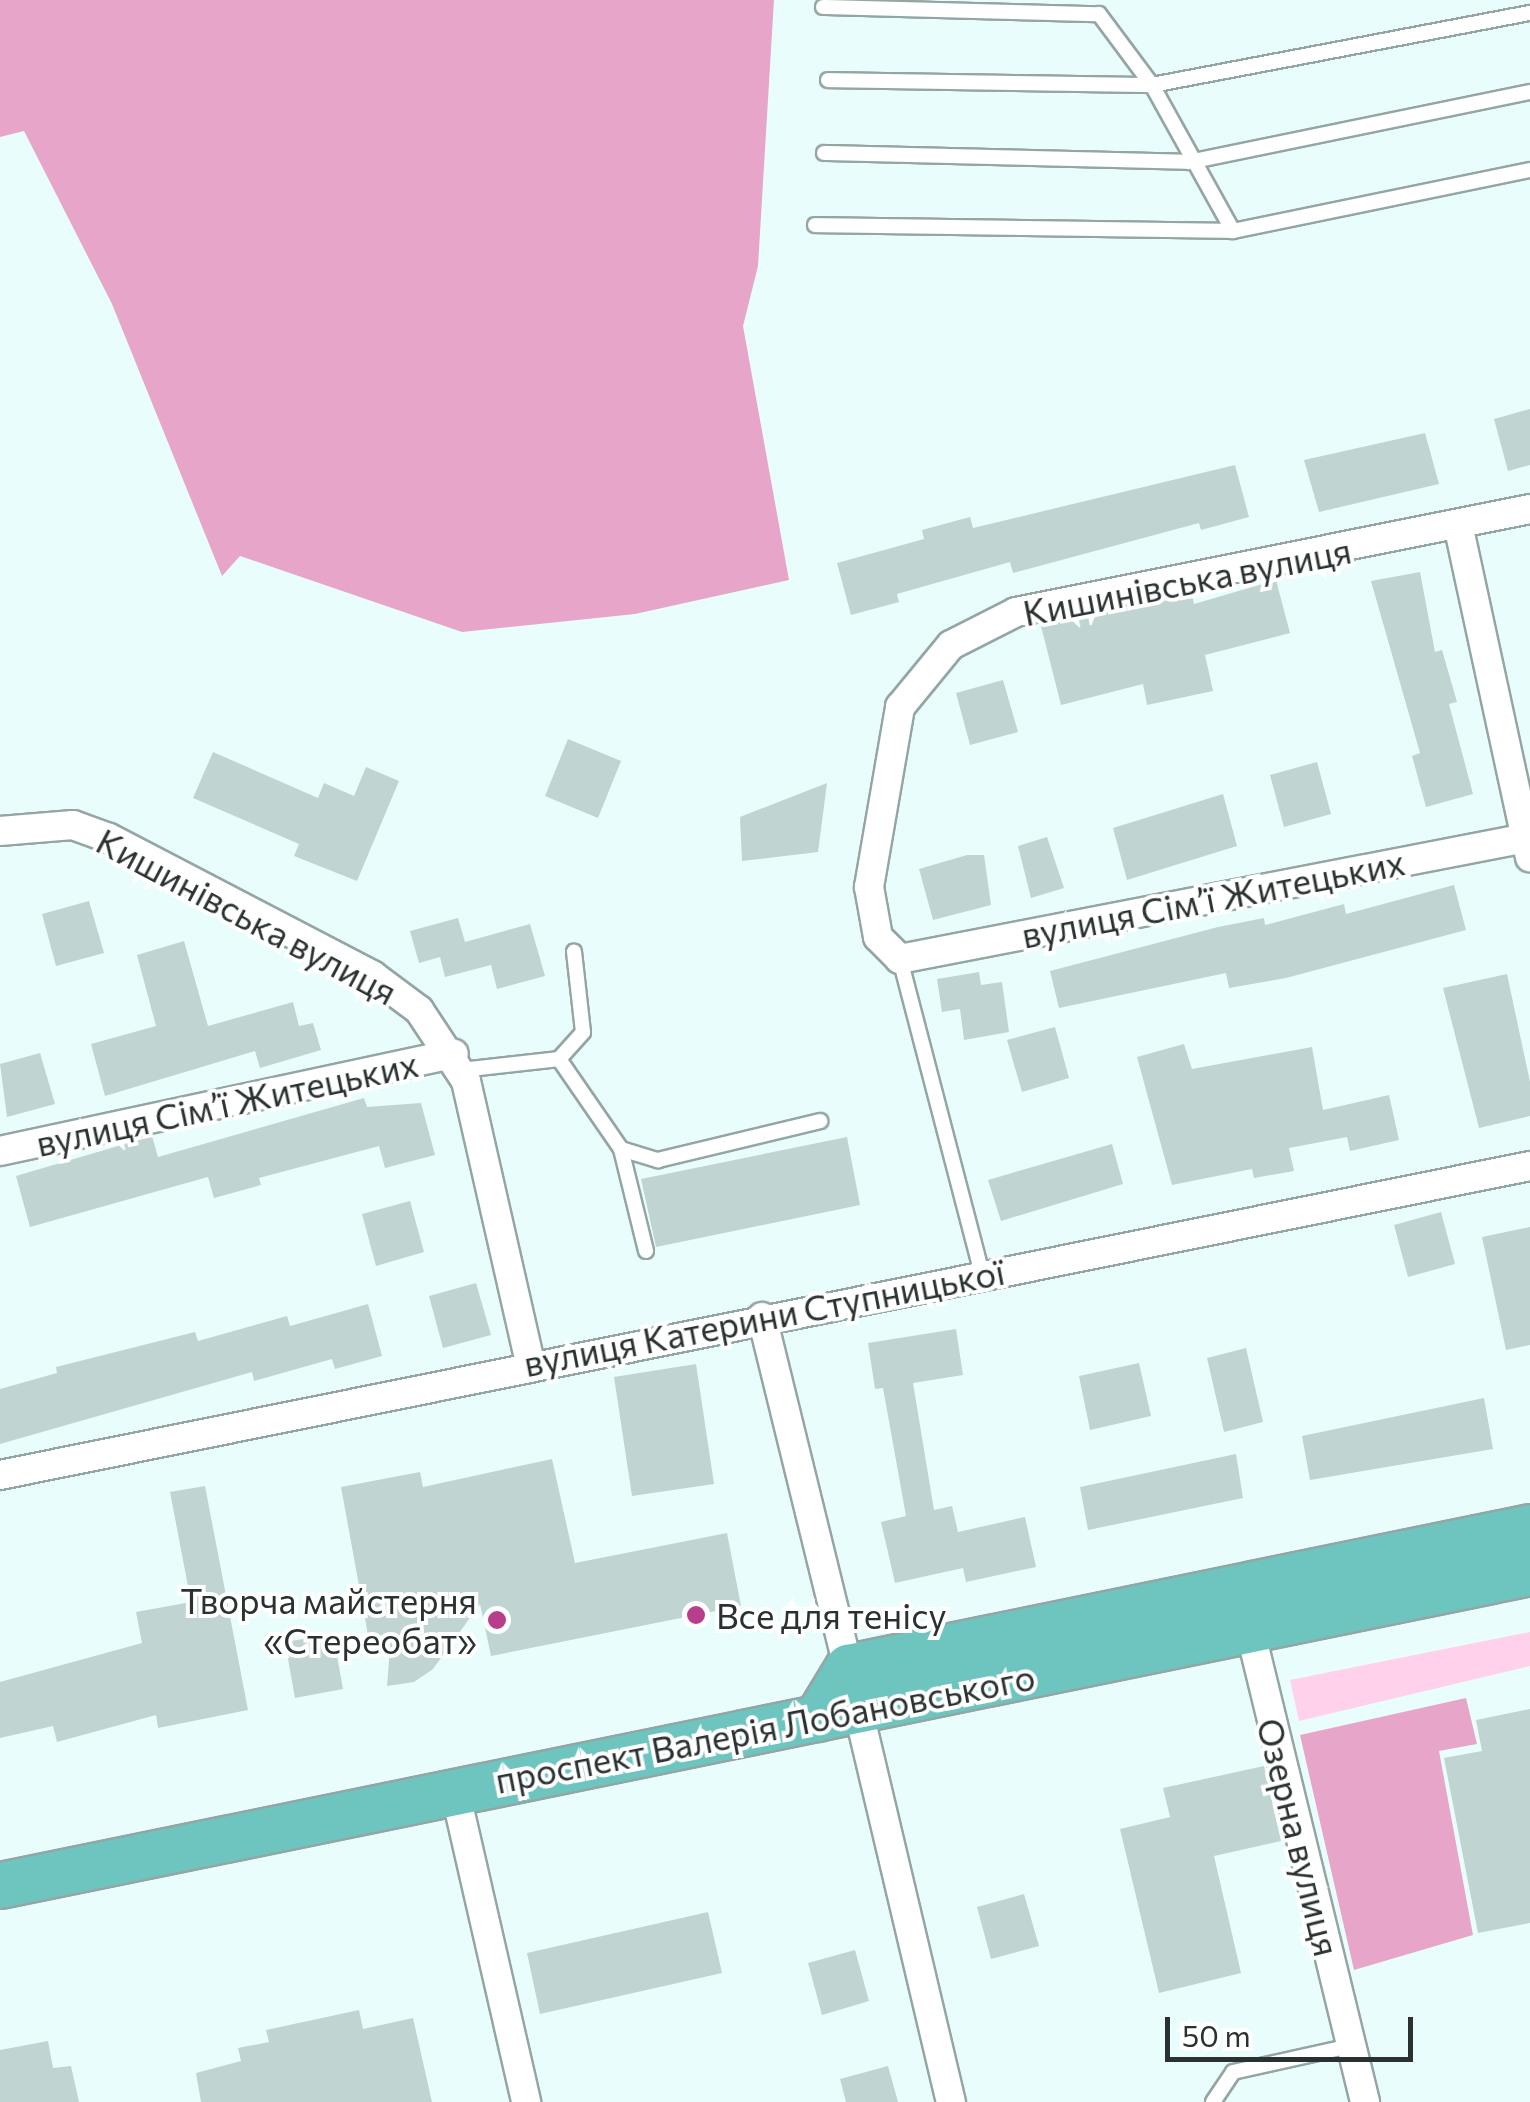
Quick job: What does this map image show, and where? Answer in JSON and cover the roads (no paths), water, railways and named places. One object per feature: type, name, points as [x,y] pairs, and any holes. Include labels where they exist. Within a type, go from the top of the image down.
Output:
[{"type":"main road","name":"проспект Валерія Лобановського","points":[[0,1884],[455,1791],[1530,1526]]},
{"type":"main road","name":"проспект Валерія Лобановського","points":[[841,1698],[1250,1630],[1530,1572]]},
{"type":"street","name":"Кишинівська вулиця","points":[[900,958],[878,938],[869,887],[900,706],[950,646],[1016,612],[1459,528],[1530,509]]},
{"type":"street","points":[[1459,528],[1528,847]]},
{"type":"street","name":"Кишинівська вулиця","points":[[0,831],[73,825],[109,838],[372,975],[418,1010],[458,1062],[530,1363]]},
{"type":"street","name":"вулиця Сімʼї Житецьких","points":[[900,958],[1528,847]]},
{"type":"street","name":"вулиця Сімʼї Житецьких","points":[[0,1151],[458,1062]]},
{"type":"street","name":"вулиця Катерини Ступницької","points":[[0,1475],[530,1363],[1530,1166]]},
{"type":"street","points":[[762,1317],[841,1698],[950,2102]]},
{"type":"street","name":"Озерна вулиця","points":[[1250,1630],[1364,2102]]},
{"type":"street","points":[[455,1791],[526,2102]]},
{"type":"lane","points":[[823,7],[1099,14],[1152,85],[1190,162],[1233,231]]},
{"type":"lane","points":[[828,80],[1152,85],[1530,13]]},
{"type":"lane","points":[[824,153],[1190,162],[1530,92]]},
{"type":"lane","points":[[815,225],[1233,231],[1530,170]]},
{"type":"lane","points":[[458,1062],[559,1059],[583,1032],[574,952]]},
{"type":"lane","points":[[900,958],[982,1274]]},
{"type":"lane","points":[[559,1059],[621,1149],[646,1251]]},
{"type":"lane","points":[[621,1149],[658,1160],[820,1120]]},
{"type":"lane","points":[[1213,2102],[1233,2072],[1350,2046]]},
{"type":"place","name":"Все для тенісу","points":[[696,1615]]},
{"type":"place","name":"Творча майстерня «Стереобат»","points":[[497,1620]]}]
